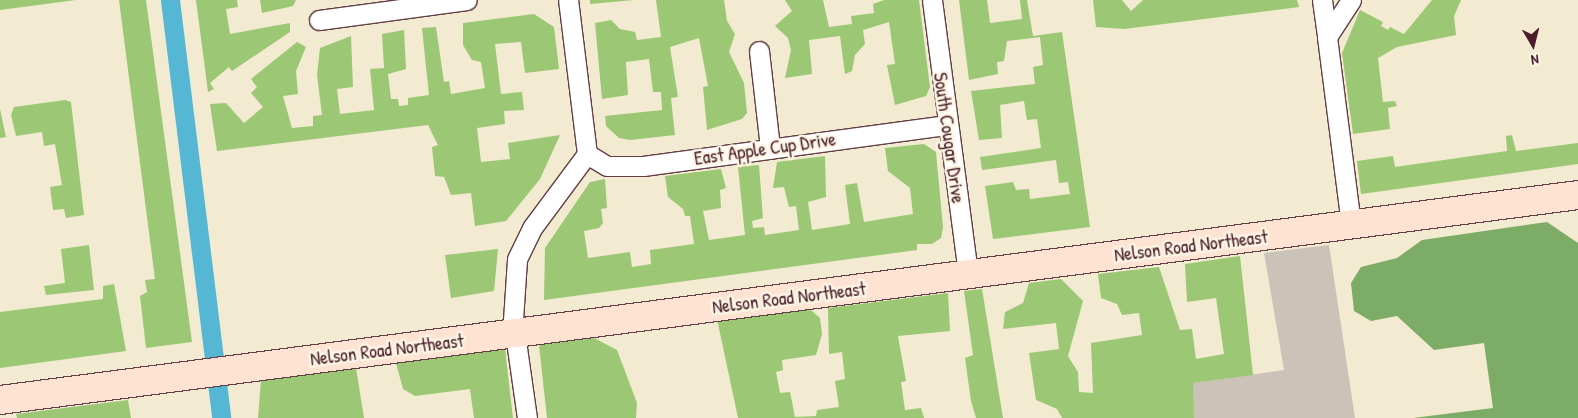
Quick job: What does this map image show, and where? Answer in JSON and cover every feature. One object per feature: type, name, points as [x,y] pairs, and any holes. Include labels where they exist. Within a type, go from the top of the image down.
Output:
[{"type":"street","points":[[320,20],[467,0]]},
{"type":"street","points":[[526,418],[515,334],[512,290],[517,259],[532,228],[587,154],[568,0]]},
{"type":"street","name":"South Cougar Drive","points":[[932,0],[968,275]]},
{"type":"street","points":[[1322,0],[1351,224]]},
{"type":"street","points":[[1327,37],[1351,0]]},
{"type":"street","points":[[759,50],[770,148]]},
{"type":"street","name":"East Apple Cup Drive","points":[[587,154],[607,166],[643,166],[947,126]]},
{"type":"street","name":"Nelson Road Northeast","points":[[0,400],[1578,194]]},
{"type":"shaded area","points":[[1329,245],[1355,418],[1194,418],[1192,383],[1284,370],[1264,253]]},
{"type":"green space","points":[[0,0],[76,0],[0,10]]},
{"type":"green space","points":[[119,0],[146,0],[192,342],[146,348],[140,296],[147,292],[145,280],[155,279]]},
{"type":"green space","points":[[196,0],[237,0],[238,7],[226,9],[230,34],[290,23],[290,32],[232,71],[229,67],[210,83],[214,89],[208,92]]},
{"type":"green space","points":[[260,0],[296,0],[293,6],[262,13]]},
{"type":"green space","points":[[590,0],[634,0],[590,4]]},
{"type":"green space","points":[[656,0],[724,0],[727,21],[735,34],[729,52],[744,83],[747,113],[742,119],[707,130],[703,87],[708,86],[699,38],[670,47],[678,97],[671,98],[675,135],[630,140],[619,138],[606,126],[605,116],[662,110],[661,92],[653,92],[649,59],[626,62],[628,95],[602,99],[595,23],[611,20],[620,29],[635,32],[637,40],[661,37]]},
{"type":"green space","points":[[785,0],[823,0],[829,27],[852,24],[851,16],[874,13],[873,4],[884,0],[919,0],[930,87],[926,96],[895,105],[887,65],[895,64],[889,22],[863,30],[865,44],[855,55],[852,71],[845,74],[840,36],[809,40],[812,74],[785,78],[791,50],[788,38],[775,26],[792,11]]},
{"type":"green space","points":[[959,0],[987,0],[990,23],[1022,19],[1020,0],[1027,0],[1033,36],[1062,32],[1090,227],[993,239],[985,186],[1013,182],[1016,190],[1029,189],[1030,199],[1070,194],[1068,182],[1059,183],[1056,160],[982,170],[980,157],[1041,148],[1037,119],[1027,120],[1024,101],[1000,105],[1002,138],[979,140],[971,91],[1035,84],[1033,67],[1043,65],[1040,37],[1007,41],[1004,61],[997,62],[998,74],[969,80]]},
{"type":"green space","points":[[1093,0],[1122,0],[1131,11],[1143,0],[1297,0],[1299,7],[1124,29],[1096,27]]},
{"type":"green space","points":[[1432,0],[1461,0],[1454,16],[1456,35],[1397,47],[1378,58],[1383,102],[1395,101],[1397,106],[1388,108],[1390,129],[1353,134],[1342,53],[1360,10],[1383,22],[1381,26],[1388,30],[1390,27],[1404,34]]},
{"type":"green space","points":[[534,14],[554,27],[559,69],[525,73],[521,42],[495,44],[501,94],[522,92],[524,110],[504,111],[505,124],[477,128],[481,162],[510,159],[508,143],[560,135],[540,179],[506,221],[475,226],[471,193],[451,195],[444,177],[435,176],[432,147],[438,145],[428,125],[217,151],[210,104],[226,103],[244,123],[263,107],[251,93],[257,87],[251,79],[297,42],[306,47],[296,71],[298,94],[283,96],[292,128],[313,126],[313,116],[322,115],[317,75],[320,48],[351,36],[353,87],[337,89],[340,114],[374,110],[370,69],[384,68],[382,34],[404,30],[406,69],[388,74],[391,99],[398,99],[399,106],[408,105],[408,98],[429,95],[422,28],[436,27],[444,82],[449,81],[451,94],[485,88],[481,62],[472,60],[463,45],[463,23]]},
{"type":"green space","points":[[65,100],[71,102],[84,215],[66,218],[64,209],[53,210],[50,187],[62,185],[55,144],[44,146],[42,132],[16,136],[11,115],[14,107]]},
{"type":"green space","points":[[0,109],[6,137],[0,138]]},
{"type":"green space","points":[[1512,135],[1516,151],[1578,143],[1578,164],[1361,194],[1357,161],[1393,156],[1395,167],[1507,151],[1506,136]]},
{"type":"green space","points":[[924,144],[936,152],[943,227],[941,238],[932,244],[917,244],[917,250],[544,300],[545,248],[590,182],[605,179],[607,208],[601,209],[603,223],[599,228],[584,231],[588,258],[630,252],[632,267],[651,264],[650,250],[694,244],[690,216],[685,216],[683,209],[668,197],[665,176],[721,169],[726,188],[720,190],[721,208],[703,211],[709,240],[745,235],[738,167],[759,165],[763,218],[752,221],[753,228],[764,227],[765,235],[799,230],[796,206],[789,207],[784,187],[773,188],[777,162],[825,156],[826,197],[808,202],[812,230],[850,224],[845,185],[857,183],[864,222],[913,214],[910,188],[888,171],[885,148]]},
{"type":"green space","points":[[1547,222],[1578,243],[1578,418],[1413,418],[1493,408],[1484,343],[1434,350],[1397,316],[1371,321],[1354,311],[1351,283],[1361,267],[1397,258],[1422,240]]},
{"type":"green space","points":[[89,245],[94,290],[46,295],[44,286],[65,283],[61,249]]},
{"type":"green space","points":[[498,249],[494,291],[451,298],[445,255]]},
{"type":"green space","points":[[1240,256],[1253,375],[1193,383],[1194,418],[1062,418],[1057,409],[1036,400],[1029,353],[1059,349],[1056,323],[1003,329],[1005,312],[1023,303],[1029,283],[1061,279],[1083,301],[1068,356],[1078,372],[1079,392],[1093,393],[1091,343],[1142,335],[1139,313],[1122,315],[1117,304],[1101,298],[1098,274],[1159,267],[1180,330],[1192,329],[1196,359],[1224,354],[1216,298],[1187,302],[1185,264]]},
{"type":"green space","points":[[114,284],[126,351],[0,368],[0,312],[103,299],[103,286]]},
{"type":"green space","points":[[982,289],[1003,418],[976,418],[971,401],[965,358],[973,355],[964,291]]},
{"type":"green space","points":[[948,293],[950,331],[898,336],[906,381],[901,382],[905,410],[921,408],[924,418],[738,418],[717,319],[805,305],[820,318],[822,334],[816,355],[782,360],[783,370],[776,372],[780,393],[790,392],[795,417],[816,416],[817,410],[839,407],[835,381],[845,379],[842,352],[829,354],[828,308]]},
{"type":"green space","points":[[594,338],[617,350],[637,403],[636,418],[547,418],[539,345]]},
{"type":"green space","points":[[505,349],[513,418],[474,418],[470,389],[415,396],[403,389],[396,363]]},
{"type":"green space","points":[[356,368],[364,418],[258,418],[261,380]]},
{"type":"green space","points":[[128,400],[131,418],[17,418],[16,414]]},
{"type":"waterway","points":[[170,0],[221,418]]}]
